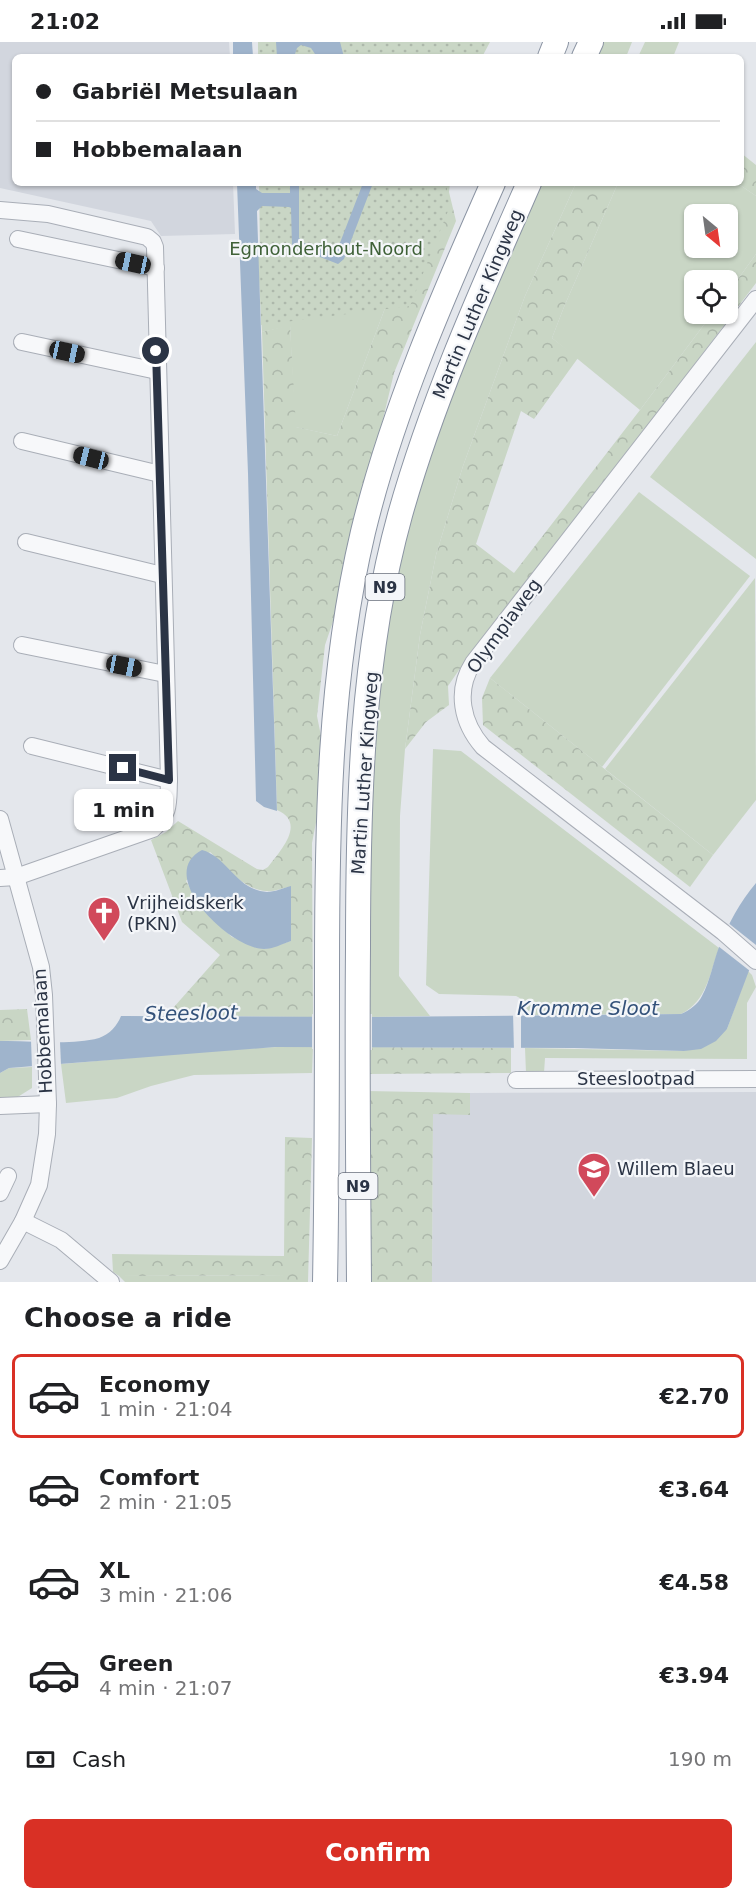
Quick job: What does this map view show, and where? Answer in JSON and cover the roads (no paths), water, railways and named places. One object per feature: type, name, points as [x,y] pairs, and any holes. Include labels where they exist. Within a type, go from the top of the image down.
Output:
[{"type":"highway","name":"Martin Luther Kingweg","points":[[359,1282],[358,870],[363,747],[373,656],[383,593],[400,517],[442,386],[528,186]]},
{"type":"highway","name":"Martin Luther Kingweg","points":[[325,1282],[327,841],[331,747],[342,645],[363,533],[382,465],[412,376],[489,188]]},
{"type":"street","points":[[0,210],[48,214],[147,237],[155,247],[169,780],[168,807],[164,819],[153,829],[8,877]]},
{"type":"street","points":[[18,239],[156,268]]},
{"type":"street","name":"Olympiaweg","points":[[755,960],[723,932],[483,747],[475,738],[465,718],[463,691],[468,671],[473,663],[756,299]]},
{"type":"street","points":[[22,342],[157,372]]},
{"type":"street","points":[[22,441],[160,474]]},
{"type":"street","points":[[26,542],[162,575]]},
{"type":"street","points":[[22,645],[165,674]]},
{"type":"street","points":[[32,746],[169,780]]},
{"type":"street","name":"Hobbemalaan","points":[[0,819],[8,877],[41,967],[45,995],[48,1104],[47,1134],[39,1185],[24,1221],[0,1261]]},
{"type":"street","name":"Steeslootpad","points":[[516,1080],[756,1079]]},
{"type":"street","points":[[0,1106],[48,1104]]},
{"type":"street","points":[[0,1192],[8,1176]]},
{"type":"street","points":[[24,1221],[61,1240],[111,1282]]},
{"type":"water","points":[[233,42],[252,42],[253,54],[233,54]]},
{"type":"water","points":[[276,42],[340,42],[343,54],[315,54],[311,48],[301,45],[295,54],[277,54]]},
{"type":"water","points":[[237,186],[256,186],[256,189],[262,193],[290,193],[290,186],[299,186],[299,238],[304,243],[331,252],[338,248],[362,186],[372,186],[344,259],[338,264],[292,246],[291,208],[262,206],[257,211],[277,811],[264,807],[256,801],[248,473]]},
{"type":"water","points":[[202,850],[219,859],[247,886],[256,890],[270,892],[291,886],[291,941],[267,949],[250,946],[233,937],[202,909],[192,892],[187,876],[189,861]]},
{"type":"water","points":[[756,883],[756,952],[727,1029],[716,1041],[701,1049],[684,1051],[574,1048],[275,1047],[9,1068],[0,1073],[0,1041],[63,1042],[99,1038],[113,1029],[121,1016],[369,1017],[681,1014],[688,1011],[702,996],[726,930]]},
{"type":"place","name":"Vrijheidskerk (PKN)","points":[[104,942]]},
{"type":"place","name":"Willem Blaeu","points":[[594,1198]]},
{"type":"park label","name":"Egmonderhout-Noord","points":[[326,249]]},
{"type":"water label","name":"Kromme Sloot","points":[[588,1008]]},
{"type":"water label","name":"Steesloot","points":[[191,1013]]}]
